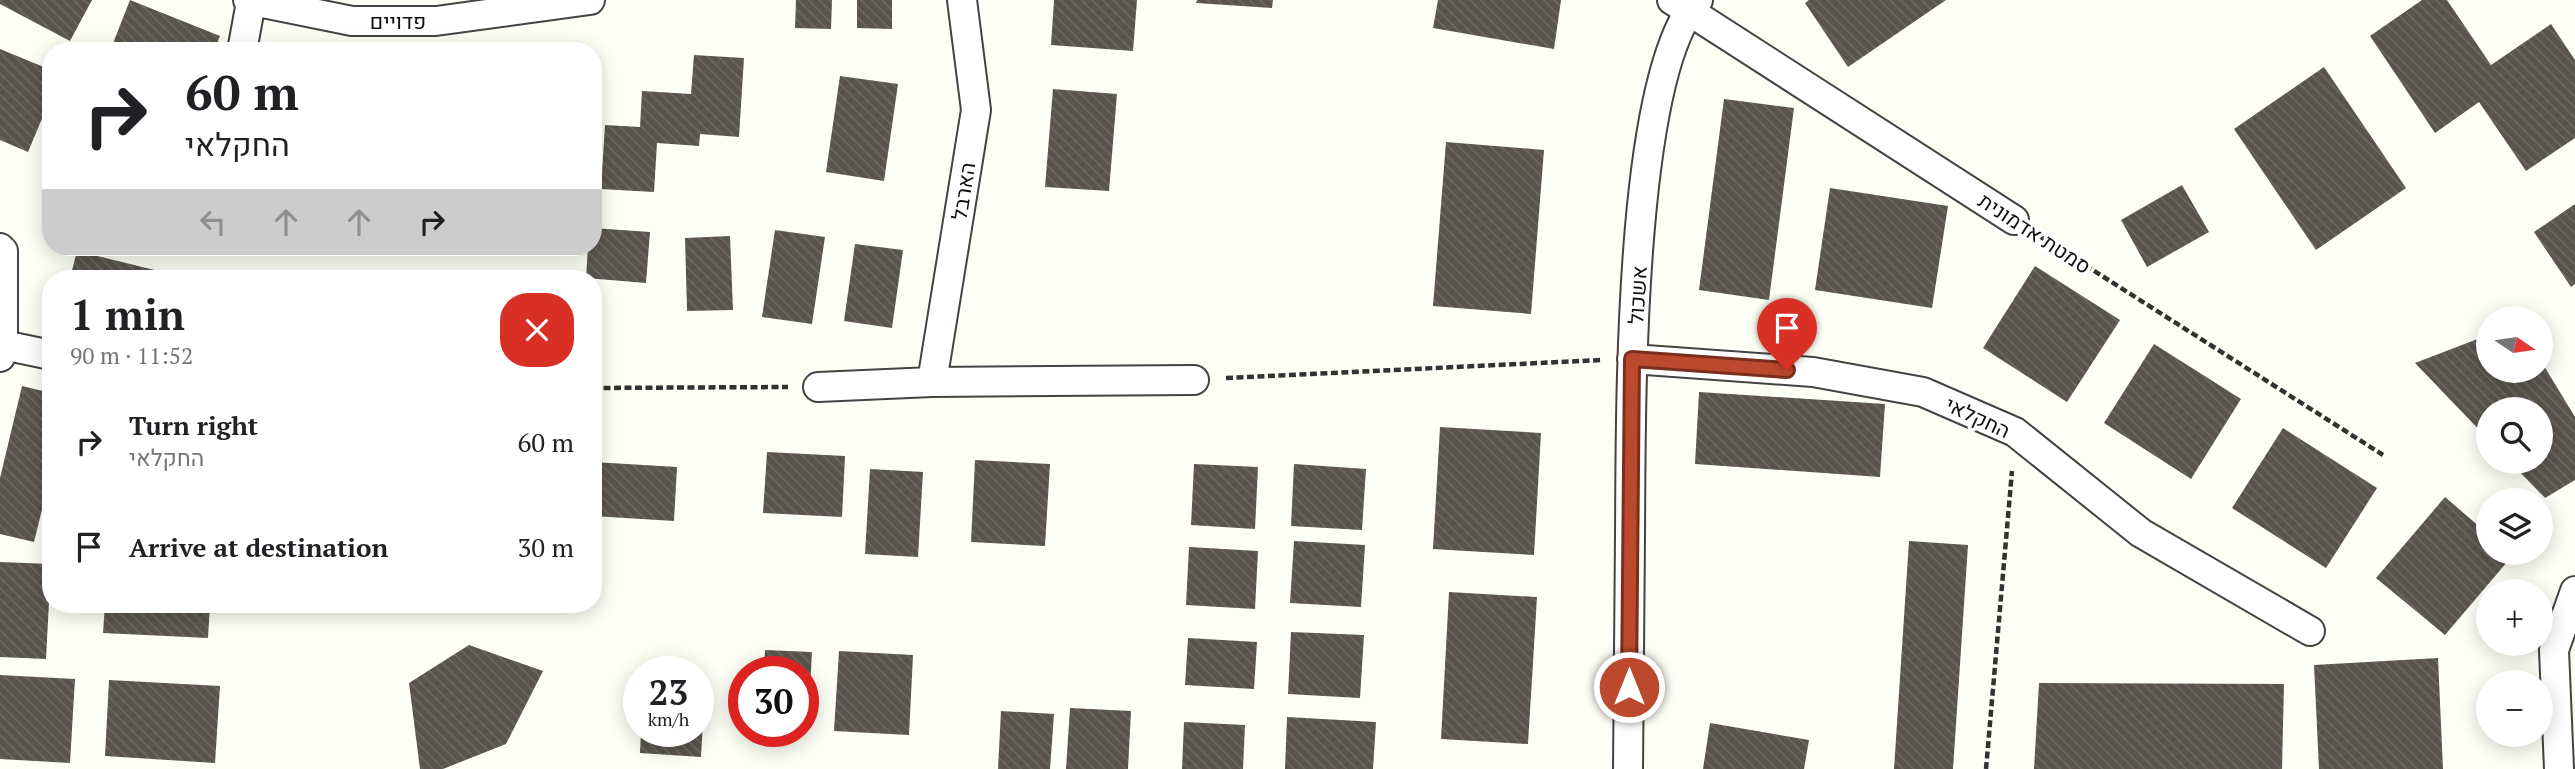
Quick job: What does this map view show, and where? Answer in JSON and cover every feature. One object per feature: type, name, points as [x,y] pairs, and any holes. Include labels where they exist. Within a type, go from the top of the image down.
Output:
[{"type":"street","name":"פדויים","points":[[250,1],[352,21],[440,10],[590,0]]},
{"type":"street","name":"הארבל","points":[[932,382],[976,110],[962,0]]},
{"type":"street","points":[[243,42],[250,1]]},
{"type":"street","name":"סמטת אדמונית","points":[[1686,4],[2014,220]]},
{"type":"street","name":"אשכול","points":[[1628,769],[1632,359],[1647,166],[1663,77],[1686,4]]},
{"type":"street","points":[[0,248],[3,251],[2,351],[42,354]]},
{"type":"street","name":"החקלאי","points":[[1632,359],[1813,372],[1923,392],[2015,432],[2141,533],[2310,631]]},
{"type":"street","points":[[818,387],[932,382],[1194,380]]},
{"type":"street","points":[[2559,769],[2554,650],[2575,591]]},
{"type":"path","name":"סמטת אדמונית","points":[[2014,220],[2383,455]]},
{"type":"path","points":[[1194,380],[1632,359]]},
{"type":"path","points":[[602,388],[818,387]]},
{"type":"path","points":[[1986,769],[2015,432]]},
{"type":"building","points":[[0,0],[92,0],[70,41],[0,4]]},
{"type":"building","points":[[130,0],[220,36],[218,42],[114,42]]},
{"type":"building","points":[[796,0],[832,0],[831,29],[795,28]]},
{"type":"building","points":[[857,0],[892,0],[892,29],[857,28]]},
{"type":"building","points":[[1054,0],[1137,0],[1133,51],[1051,45]]},
{"type":"building","points":[[1197,0],[1273,0],[1272,8],[1196,3]]},
{"type":"building","points":[[1438,0],[1561,0],[1554,49],[1433,28]]},
{"type":"building","points":[[1809,0],[1946,0],[1848,67],[1805,3]]},
{"type":"building","points":[[2422,0],[2447,0],[2491,65],[2551,24],[2575,60],[2575,138],[2526,171],[2479,102],[2435,133],[2370,36]]},
{"type":"building","points":[[0,49],[42,66],[42,119],[28,152],[0,140]]},
{"type":"building","points":[[694,55],[744,58],[739,137],[700,134],[699,146],[657,143],[654,192],[602,189],[605,125],[640,127],[642,91],[691,94]]},
{"type":"building","points":[[2324,67],[2406,188],[2316,250],[2234,129]]},
{"type":"building","points":[[840,76],[898,84],[884,181],[826,172]]},
{"type":"building","points":[[1053,89],[1117,94],[1109,191],[1045,187]]},
{"type":"building","points":[[1724,99],[1794,108],[1769,300],[1699,290]]},
{"type":"building","points":[[1446,142],[1544,150],[1531,314],[1433,306]]},
{"type":"building","points":[[2182,185],[2209,232],[2147,267],[2121,220]]},
{"type":"building","points":[[1830,188],[1948,206],[1932,308],[1815,290]]},
{"type":"building","points":[[2575,204],[2575,284],[2571,287],[2534,232]]},
{"type":"building","points":[[602,229],[650,232],[646,283],[602,279],[602,270],[587,270],[587,256],[602,256]]},
{"type":"building","points":[[775,230],[825,237],[812,324],[762,317]]},
{"type":"building","points":[[730,236],[733,310],[687,311],[685,238]]},
{"type":"building","points":[[855,244],[903,250],[892,328],[844,321]]},
{"type":"building","points":[[76,256],[97,256],[154,270],[72,270]]},
{"type":"building","points":[[2035,266],[2120,320],[2067,402],[1983,348]]},
{"type":"building","points":[[2476,340],[2476,383],[2553,383],[2553,381],[2575,417],[2575,480],[2553,493],[2553,488],[2535,488],[2522,474],[2553,474],[2553,397],[2476,397],[2476,427],[2415,363]]},
{"type":"building","points":[[2154,344],[2241,399],[2191,479],[2104,423]]},
{"type":"building","points":[[22,386],[42,391],[42,510],[34,542],[0,534],[0,478]]},
{"type":"building","points":[[1699,392],[1885,404],[1880,477],[1695,464]]},
{"type":"building","points":[[1440,427],[1541,433],[1534,555],[1433,549]]},
{"type":"building","points":[[2283,428],[2377,488],[2326,568],[2232,508]]},
{"type":"building","points":[[767,452],[845,456],[842,517],[763,513]]},
{"type":"building","points":[[975,460],[1050,464],[1045,546],[971,542]]},
{"type":"building","points":[[602,463],[677,467],[674,521],[602,517]]},
{"type":"building","points":[[1194,464],[1258,467],[1255,529],[1191,525]]},
{"type":"building","points":[[1294,464],[1366,469],[1362,530],[1291,526]]},
{"type":"building","points":[[870,469],[923,472],[918,557],[865,554]]},
{"type":"building","points":[[2445,497],[2476,524],[2476,565],[2504,565],[2493,579],[2476,579],[2476,599],[2445,635],[2376,578]]},
{"type":"building","points":[[1294,541],[1365,545],[1361,607],[1290,603]]},
{"type":"building","points":[[1909,541],[1968,545],[1953,769],[1894,769]]},
{"type":"building","points":[[1189,547],[1258,551],[1255,609],[1186,605]]},
{"type":"building","points":[[0,562],[42,564],[42,613],[48,613],[46,659],[0,657]]},
{"type":"building","points":[[1449,592],[1537,597],[1528,744],[1441,739]]},
{"type":"building","points":[[104,613],[209,613],[208,638],[103,633]]},
{"type":"building","points":[[1291,632],[1364,635],[1360,698],[1288,694]]},
{"type":"building","points":[[1188,638],[1257,642],[1254,689],[1185,685]]},
{"type":"building","points":[[469,645],[543,671],[506,744],[443,769],[420,769],[409,683]]},
{"type":"building","points":[[765,650],[812,652],[812,656],[765,656]]},
{"type":"building","points":[[839,651],[913,655],[909,735],[834,731]]},
{"type":"building","points":[[2438,658],[2443,769],[2319,769],[2314,665]]},
{"type":"building","points":[[0,675],[75,679],[70,763],[0,759]]},
{"type":"building","points":[[109,680],[220,686],[215,763],[105,756]]},
{"type":"building","points":[[2039,683],[2284,684],[2282,769],[2034,769]]},
{"type":"building","points":[[1070,708],[1131,711],[1128,769],[1066,769]]},
{"type":"building","points":[[1001,711],[1054,714],[1050,769],[998,769]]},
{"type":"building","points":[[1287,717],[1376,722],[1373,769],[1285,769]]},
{"type":"building","points":[[1184,722],[1245,725],[1243,769],[1182,769]]},
{"type":"building","points":[[1710,723],[1809,740],[1804,769],[1703,769]]},
{"type":"building","points":[[640,747],[702,747],[701,757],[640,753]]},
{"type":"route","points":[[1629,687],[1632,359],[1787,370]]}]
